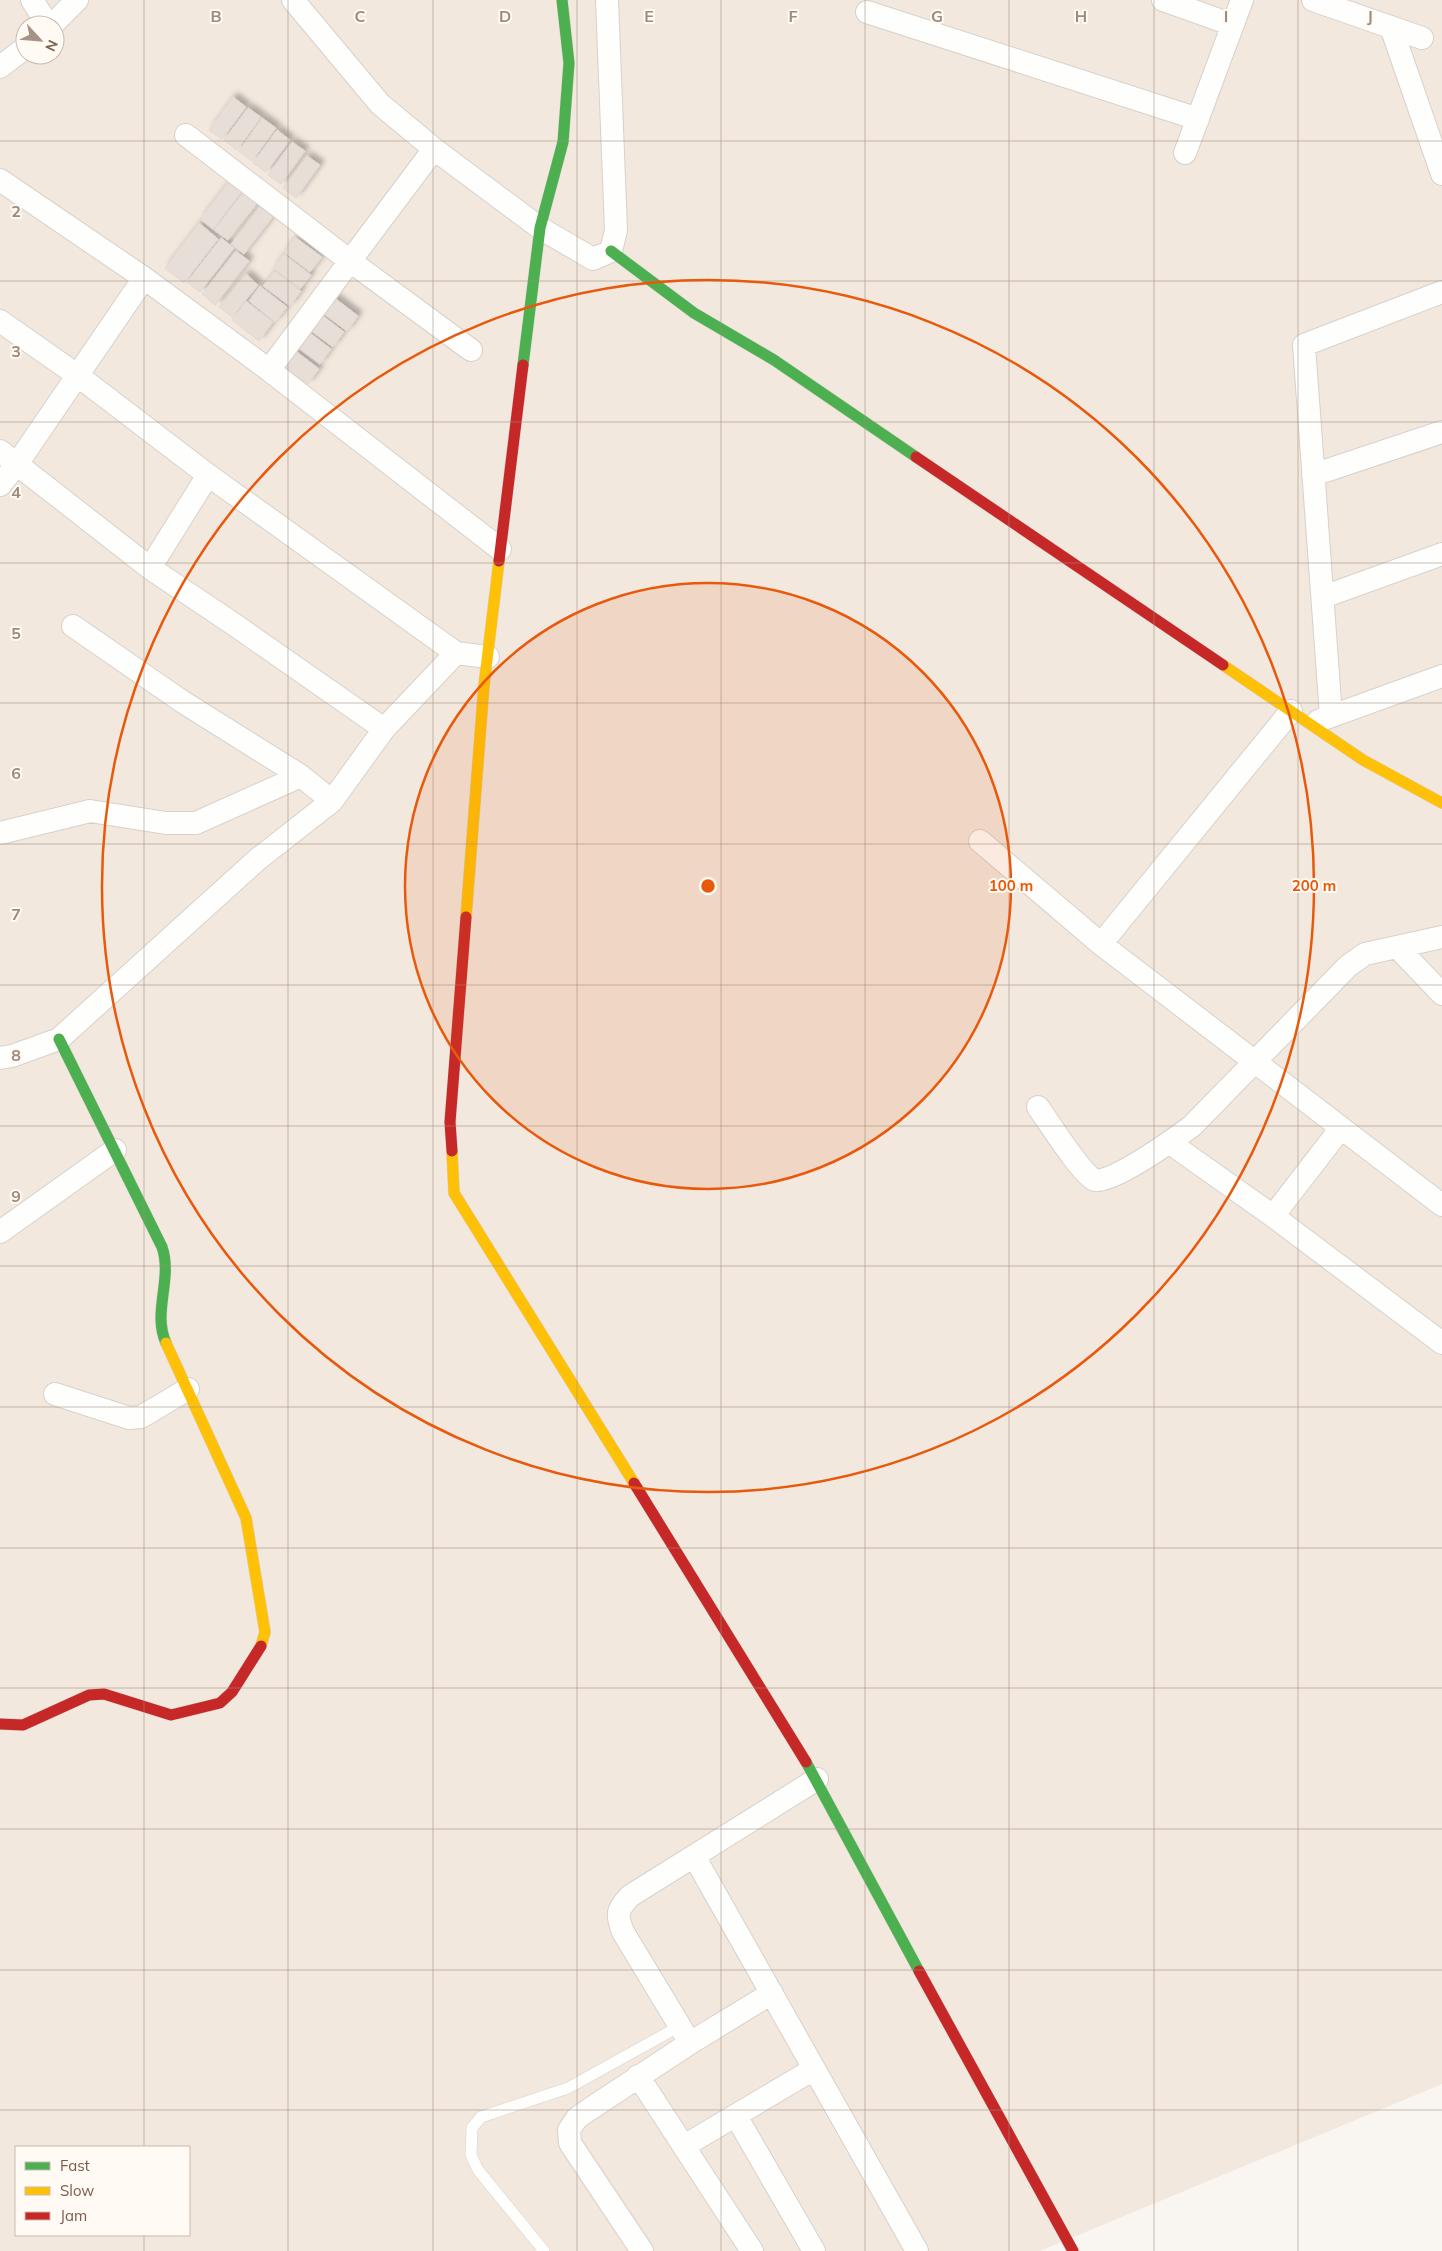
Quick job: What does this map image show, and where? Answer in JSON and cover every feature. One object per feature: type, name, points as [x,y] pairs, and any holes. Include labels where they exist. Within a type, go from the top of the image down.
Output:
[{"type":"street","points":[[32,0],[43,15]]},
{"type":"street","points":[[61,15],[77,0]]},
{"type":"street","points":[[562,0],[569,63],[563,142],[540,228],[488,657],[450,1122],[454,1193],[817,1779],[843,1831],[1073,2251]]},
{"type":"street","points":[[602,255],[616,230],[607,0]]},
{"type":"street","points":[[1163,0],[1233,25]]},
{"type":"street","points":[[1185,153],[1242,0]]},
{"type":"street","points":[[1313,0],[1422,38]]},
{"type":"street","points":[[298,2],[380,104],[434,150],[540,228],[571,247],[602,255],[694,313],[774,360],[1363,760],[1442,803]]},
{"type":"street","points":[[867,12],[1198,119]]},
{"type":"street","points":[[1391,27],[1442,174]]},
{"type":"street","points":[[0,67],[15,56]]},
{"type":"street","points":[[186,135],[350,261],[471,350]]},
{"type":"street","points":[[268,370],[434,150]]},
{"type":"street","points":[[0,180],[144,278],[268,370],[500,548]]},
{"type":"street","points":[[0,485],[8,458],[77,375],[144,278]]},
{"type":"street","points":[[1331,716],[1304,345],[1442,292]]},
{"type":"street","points":[[0,321],[77,375],[208,475],[456,653],[488,657]]},
{"type":"street","points":[[1314,475],[1442,432]]},
{"type":"street","points":[[8,458],[150,568],[384,729]]},
{"type":"street","points":[[150,568],[208,475]]},
{"type":"street","points":[[1322,597],[1442,554]]},
{"type":"street","points":[[73,626],[183,702],[302,776],[332,801]]},
{"type":"street","points":[[0,1058],[12,1056],[59,1039],[258,859],[332,801],[384,729],[456,653]]},
{"type":"street","points":[[1310,724],[1442,676]]},
{"type":"street","points":[[1102,944],[1290,711]]},
{"type":"street","points":[[0,833],[90,811],[160,822],[196,823],[302,776]]},
{"type":"street","points":[[980,842],[1102,944],[1257,1061],[1442,1205]]},
{"type":"street","points":[[1038,1107],[1083,1171],[1095,1180],[1109,1179],[1170,1143],[1192,1126],[1348,966],[1365,954],[1442,937]]},
{"type":"street","points":[[1398,948],[1442,994]]},
{"type":"street","points":[[0,1724],[23,1725],[89,1695],[104,1694],[171,1715],[220,1703],[232,1692],[262,1644],[266,1632],[246,1518],[161,1332],[158,1318],[166,1271],[166,1258],[154,1228],[59,1039]]},
{"type":"street","points":[[1273,1216],[1342,1128]]},
{"type":"street","points":[[1170,1143],[1273,1216],[1442,1343]]},
{"type":"street","points":[[0,1232],[115,1150]]},
{"type":"street","points":[[55,1394],[129,1418],[142,1417],[188,1388]]},
{"type":"street","points":[[685,2034],[623,1932],[618,1919],[620,1907],[630,1896],[817,1779]]},
{"type":"street","points":[[694,1856],[917,2251]]},
{"type":"street","points":[[642,2251],[570,2143],[569,2130],[577,2118],[638,2076],[685,2034],[772,1992]]},
{"type":"street","points":[[684,2146],[814,2069]]},
{"type":"street","points":[[638,2076],[752,2251]]},
{"type":"street","points":[[736,2116],[806,2248]]},
{"type":"lane","points":[[544,2251],[478,2170],[471,2156],[472,2128],[481,2117],[568,2088],[685,2034]]},
{"type":"shaded area","points":[[0,0],[1442,0],[1442,2084],[1040,2251],[0,2251]]},
{"type":"building","points":[[233,97],[246,107],[222,139],[209,130]]},
{"type":"building","points":[[248,108],[261,117],[237,150],[224,140]]},
{"type":"building","points":[[262,118],[276,128],[252,161],[239,151]]},
{"type":"building","points":[[277,130],[290,140],[266,172],[253,163]]},
{"type":"building","points":[[292,142],[305,151],[281,184],[268,175]]},
{"type":"building","points":[[307,156],[320,165],[296,198],[283,188]]},
{"type":"building","points":[[234,175],[247,185],[213,229],[200,219]]},
{"type":"building","points":[[248,186],[262,197],[228,240],[214,230]]},
{"type":"building","points":[[265,200],[278,210],[244,254],[231,244]]},
{"type":"building","points":[[199,223],[218,239],[184,283],[165,268]]},
{"type":"building","points":[[295,237],[322,257],[310,272],[284,252]]},
{"type":"building","points":[[221,238],[234,248],[200,292],[187,282]]},
{"type":"building","points":[[236,251],[249,261],[215,305],[202,294]]},
{"type":"building","points":[[284,254],[311,275],[300,289],[273,268]]},
{"type":"building","points":[[275,271],[301,291],[290,306],[263,286]]},
{"type":"building","points":[[246,274],[258,285],[232,317],[219,307]]},
{"type":"building","points":[[260,286],[287,307],[275,322],[249,301]]},
{"type":"building","points":[[332,296],[358,316],[347,331],[320,311]]},
{"type":"building","points":[[246,301],[273,322],[259,341],[232,320]]},
{"type":"building","points":[[318,312],[344,332],[333,347],[306,327]]},
{"type":"building","points":[[305,329],[331,349],[320,364],[293,344]]},
{"type":"building","points":[[293,349],[319,369],[308,384],[281,364]]},
{"type":"traffic: fast","points":[[523,365],[540,228],[563,142],[569,63],[562,0]]},
{"type":"traffic: fast","points":[[611,251],[694,313],[774,360],[916,457]]},
{"type":"traffic: fast","points":[[59,1039],[162,1247],[165,1271],[161,1319],[166,1343]]},
{"type":"traffic: fast","points":[[806,1762],[919,1971]]},
{"type":"traffic: slow","points":[[466,917],[484,685],[499,561]]},
{"type":"traffic: slow","points":[[1223,665],[1363,760],[1442,803]]},
{"type":"traffic: slow","points":[[452,1151],[454,1193],[634,1483]]},
{"type":"traffic: slow","points":[[166,1343],[246,1518],[265,1632],[261,1646]]},
{"type":"traffic: jam","points":[[499,561],[523,365]]},
{"type":"traffic: jam","points":[[916,457],[1223,665]]},
{"type":"traffic: jam","points":[[452,1151],[450,1122],[466,917]]},
{"type":"traffic: jam","points":[[634,1483],[806,1762]]},
{"type":"traffic: jam","points":[[0,1724],[23,1725],[89,1695],[104,1694],[171,1715],[220,1703],[232,1692],[261,1646]]},
{"type":"traffic: jam","points":[[919,1971],[1073,2251]]}]
